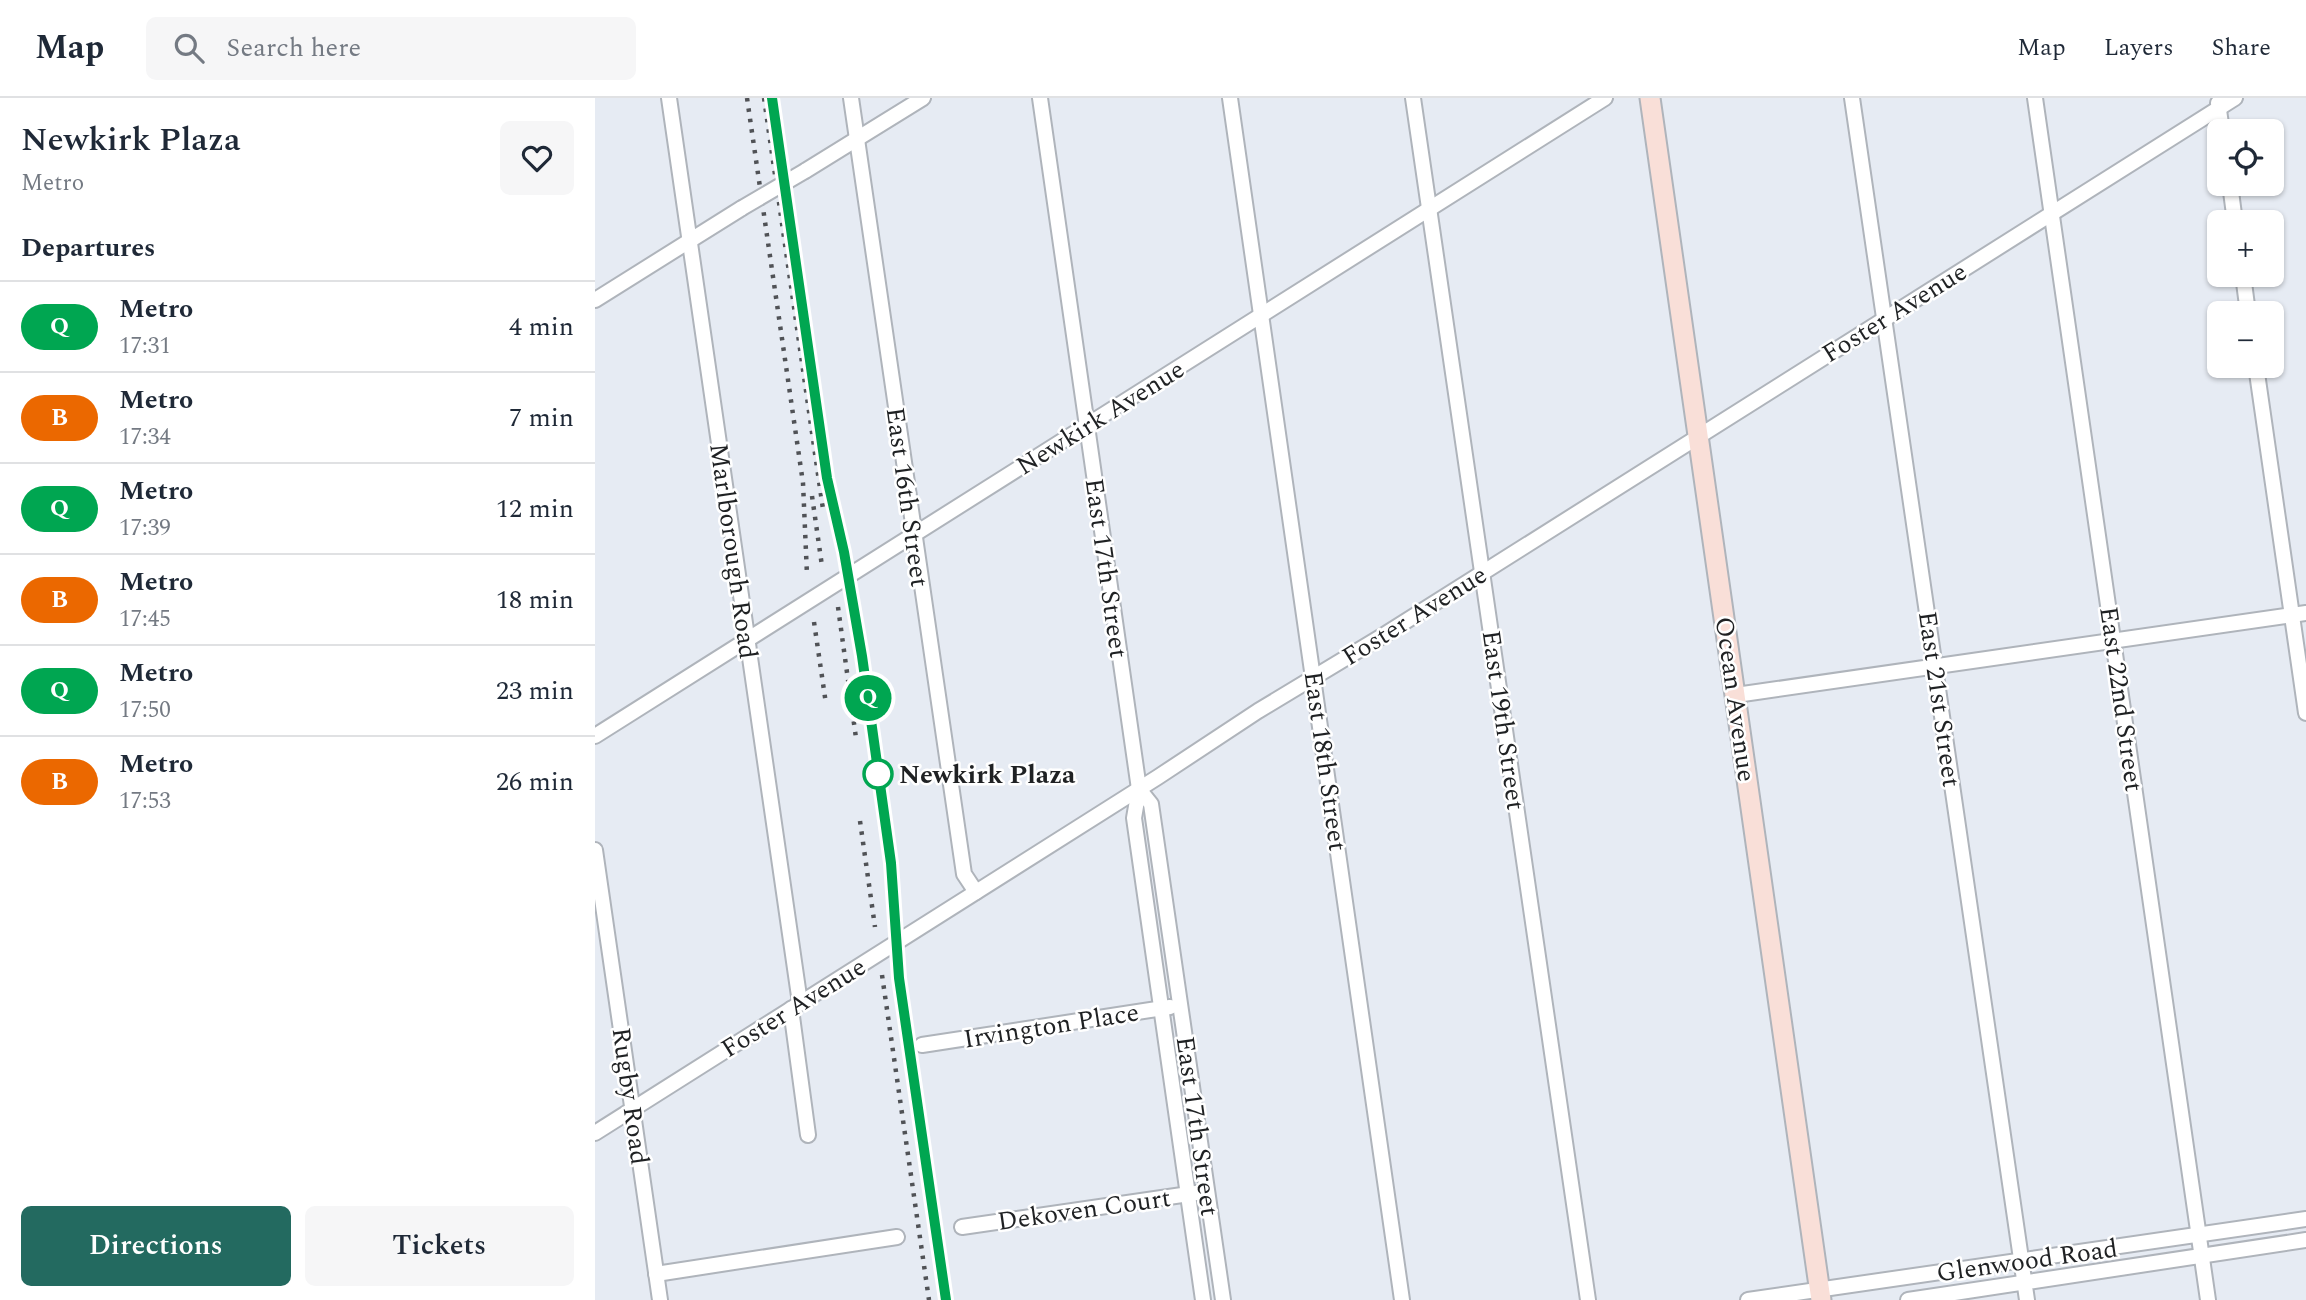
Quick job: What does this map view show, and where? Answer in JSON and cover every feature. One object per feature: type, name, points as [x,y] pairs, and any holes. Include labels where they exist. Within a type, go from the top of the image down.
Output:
[{"type":"main road","name":"Ocean Avenue","points":[[1650,98],[1820,1295]]},
{"type":"street","name":"Marlborough Road","points":[[669,98],[747,640],[795,1006],[807,1135]]},
{"type":"street","name":"East 16th Street","points":[[851,98],[964,874],[976,892]]},
{"type":"street","points":[[595,300],[923,98]]},
{"type":"street","name":"East 17th Street","points":[[1039,98],[1139,789],[1133,818],[1203,1300]]},
{"type":"street","name":"East 18th Street","points":[[1230,98],[1402,1300]]},
{"type":"street","name":"East 19th Street","points":[[1413,98],[1588,1300]]},
{"type":"street","name":"Newkirk Avenue","points":[[595,736],[1605,98]]},
{"type":"street","name":"East 21st Street","points":[[1852,98],[2027,1300]]},
{"type":"street","name":"East 22nd Street","points":[[2035,98],[2208,1300]]},
{"type":"street","name":"Foster Avenue","points":[[595,1133],[1314,676],[2051,214],[2218,103],[2235,98]]},
{"type":"street","points":[[2258,378],[2299,614],[2306,712]]},
{"type":"street","points":[[1736,695],[2299,614]]},
{"type":"street","name":"East 17th Street","points":[[1139,789],[1151,804],[1223,1300]]},
{"type":"street","name":"Rugby Road","points":[[595,850],[660,1300]]},
{"type":"street","name":"Irvington Place","points":[[922,1045],[1181,1006]]},
{"type":"street","name":"Dekoven Court","points":[[962,1227],[1207,1192]]},
{"type":"street","name":"Glenwood Road","points":[[1748,1300],[1820,1295],[2022,1261],[2306,1219]]},
{"type":"street","points":[[656,1273],[897,1237]]},
{"type":"street","name":"Glenwood Road","points":[[1908,1300],[2306,1240]]},
{"type":"railway","points":[[747,98],[803,483],[807,575]]},
{"type":"railway","points":[[764,98],[823,509]]},
{"type":"railway","points":[[829,491],[844,552]]},
{"type":"railway","points":[[812,496],[822,566]]},
{"type":"railway","points":[[838,607],[856,738]]},
{"type":"railway","points":[[814,622],[826,704]]},
{"type":"railway","points":[[860,821],[875,927]]},
{"type":"railway","points":[[898,965],[946,1300]]},
{"type":"railway","points":[[882,975],[929,1300]]},
{"type":"metro line","name":"Q","points":[[772,98],[827,478],[844,552],[862,656],[891,863],[899,978],[946,1300]]},
{"type":"place","name":"Newkirk Plaza","points":[[878,774]]}]
